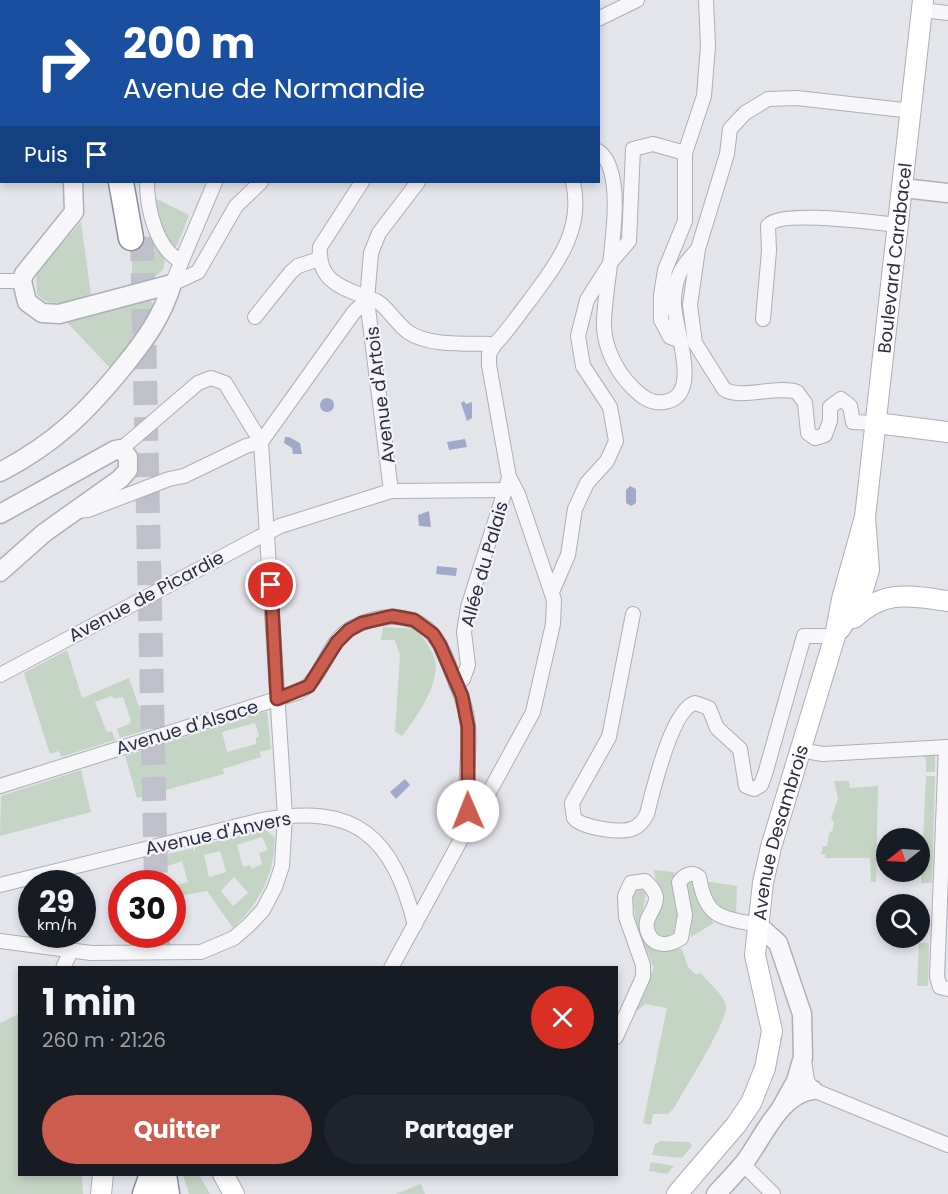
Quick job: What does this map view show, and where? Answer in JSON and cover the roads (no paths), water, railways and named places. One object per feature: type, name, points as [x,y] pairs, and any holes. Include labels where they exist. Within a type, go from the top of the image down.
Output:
[{"type":"highway","points":[[121,183],[136,238],[134,183]]},
{"type":"main road","name":"Boulevard Carabacel","points":[[835,636],[842,599],[865,517],[923,5]]},
{"type":"main road","points":[[876,423],[948,432]]},
{"type":"main road","name":"Boulevard Carabacel","points":[[835,636],[861,596],[869,570],[865,517]]},
{"type":"main road","points":[[869,570],[900,595]]},
{"type":"main road","points":[[835,636],[862,610],[880,600],[900,595],[948,601]]},
{"type":"main road","name":"Avenue Desambrois","points":[[758,924],[769,856],[835,636]]},
{"type":"main road","points":[[677,1194],[746,1110],[765,1068],[772,1031],[755,955],[758,924]]},
{"type":"main road","points":[[101,1194],[103,1176]]},
{"type":"main road","points":[[224,1176],[234,1194]]},
{"type":"street","points":[[600,19],[637,0]]},
{"type":"street","points":[[681,341],[670,337],[661,320],[661,295],[665,270],[685,221],[685,153],[704,96],[708,46],[706,0]]},
{"type":"street","points":[[923,5],[948,13]]},
{"type":"street","points":[[876,423],[853,422],[850,406],[846,401],[836,400],[830,406],[830,421],[825,435],[815,438],[808,433],[805,404],[797,392],[765,390],[733,393],[724,389],[697,346],[693,334],[690,305],[698,249],[727,154],[730,129],[745,113],[768,99],[797,98],[912,111]]},
{"type":"street","points":[[552,591],[568,555],[575,510],[586,483],[607,461],[616,441],[614,419],[610,407],[583,366],[578,336],[587,300],[611,262],[629,241],[633,149],[653,144],[685,153]]},
{"type":"street","points":[[600,153],[609,161],[612,171],[614,232],[604,312],[605,338],[619,372],[646,399],[670,401],[681,393],[684,379],[681,341],[673,302],[680,268],[698,249]]},
{"type":"street","points":[[73,183],[74,212],[29,267],[22,281],[27,302],[42,313],[50,314],[172,284],[198,272],[236,206],[260,183]]},
{"type":"street","points":[[147,183],[158,238],[170,256],[181,261]]},
{"type":"street","points":[[0,472],[47,445],[93,404],[151,333],[165,308],[181,261],[215,183]]},
{"type":"street","points":[[361,183],[320,247],[319,259],[330,278],[354,294],[380,303],[397,323],[411,334],[431,340],[495,344]]},
{"type":"street","name":"Avenue d'Artois","points":[[391,491],[367,300],[374,242],[417,183]]},
{"type":"street","points":[[392,966],[533,712],[554,616],[552,591],[518,494],[507,483],[489,354],[564,251],[573,231],[576,212],[573,183]]},
{"type":"street","points":[[903,188],[948,193]]},
{"type":"street","points":[[763,320],[769,251],[768,226],[772,220],[790,216],[899,225]]},
{"type":"street","points":[[255,317],[291,272],[319,259]]},
{"type":"street","points":[[0,281],[22,281]]},
{"type":"street","points":[[72,511],[88,510],[169,479],[184,476],[246,446],[261,442],[354,312],[367,300]]},
{"type":"street","points":[[0,514],[121,449],[198,383],[211,378],[225,383],[261,442],[285,816],[282,866],[275,887],[263,910],[234,938],[216,947],[191,952],[71,951],[0,941]]},
{"type":"street","points":[[0,572],[72,511],[120,479],[128,470],[128,457],[121,449]]},
{"type":"street","name":"Avenue de Picardie","points":[[0,675],[268,531],[391,491],[507,483]]},
{"type":"street","name":"Allée du Palais","points":[[456,684],[466,673],[465,620],[507,483]]},
{"type":"street","points":[[633,614],[609,737],[572,803],[574,818],[583,826],[632,830],[640,825],[647,814],[670,737],[684,708],[692,704],[705,705],[712,711],[717,728],[740,748],[743,782],[750,789],[757,789],[765,774],[804,636],[835,636]]},
{"type":"street","name":"Avenue d'Alsace","points":[[0,786],[277,699],[309,686],[337,642],[349,630],[369,621],[392,616],[414,620],[433,634],[456,684],[468,727],[467,801],[471,821]]},
{"type":"street","points":[[800,750],[823,754],[947,747],[937,977],[940,987],[948,989]]},
{"type":"street","name":"Avenue d'Anvers","points":[[0,885],[285,816],[328,816],[354,825],[373,839],[398,872],[415,925]]},
{"type":"street","points":[[618,1032],[643,976],[644,965],[626,917],[625,896],[631,883],[645,881],[656,894],[656,903],[647,917],[646,927],[655,942],[662,945],[673,944],[681,938],[685,915],[679,882],[683,876],[689,874],[699,877],[705,904],[712,912],[720,917],[758,924]]},
{"type":"street","name":"Avenue Desambrois","points":[[758,924],[778,943],[796,990],[802,1014],[805,1072],[813,1090],[802,1092],[782,1108]]},
{"type":"street","points":[[64,966],[71,951]]},
{"type":"street","name":"Avenue Desambrois","points":[[716,1194],[742,1164],[782,1108],[796,1081],[803,1057]]},
{"type":"street","points":[[813,1090],[948,1145]]},
{"type":"street","points":[[742,1164],[773,1194]]},
{"type":"water","points":[[324,398],[330,398],[334,405],[330,412],[324,412],[320,408],[320,402]]},
{"type":"water","points":[[464,401],[466,404],[472,402],[472,418],[467,421],[461,403]]},
{"type":"water","points":[[285,437],[300,443],[302,454],[293,454],[292,448],[284,443]]},
{"type":"water","points":[[465,439],[467,447],[449,450],[447,442]]},
{"type":"water","points":[[630,486],[636,489],[636,503],[631,506],[626,503],[626,490]]},
{"type":"water","points":[[429,511],[431,527],[419,526],[418,515]]},
{"type":"water","points":[[437,566],[457,568],[456,576],[436,574]]},
{"type":"water","points":[[405,779],[410,785],[396,799],[390,792]]},
{"type":"tunnel","points":[[142,237],[156,870]]},
{"type":"tunnel","points":[[158,948],[158,966]]}]
